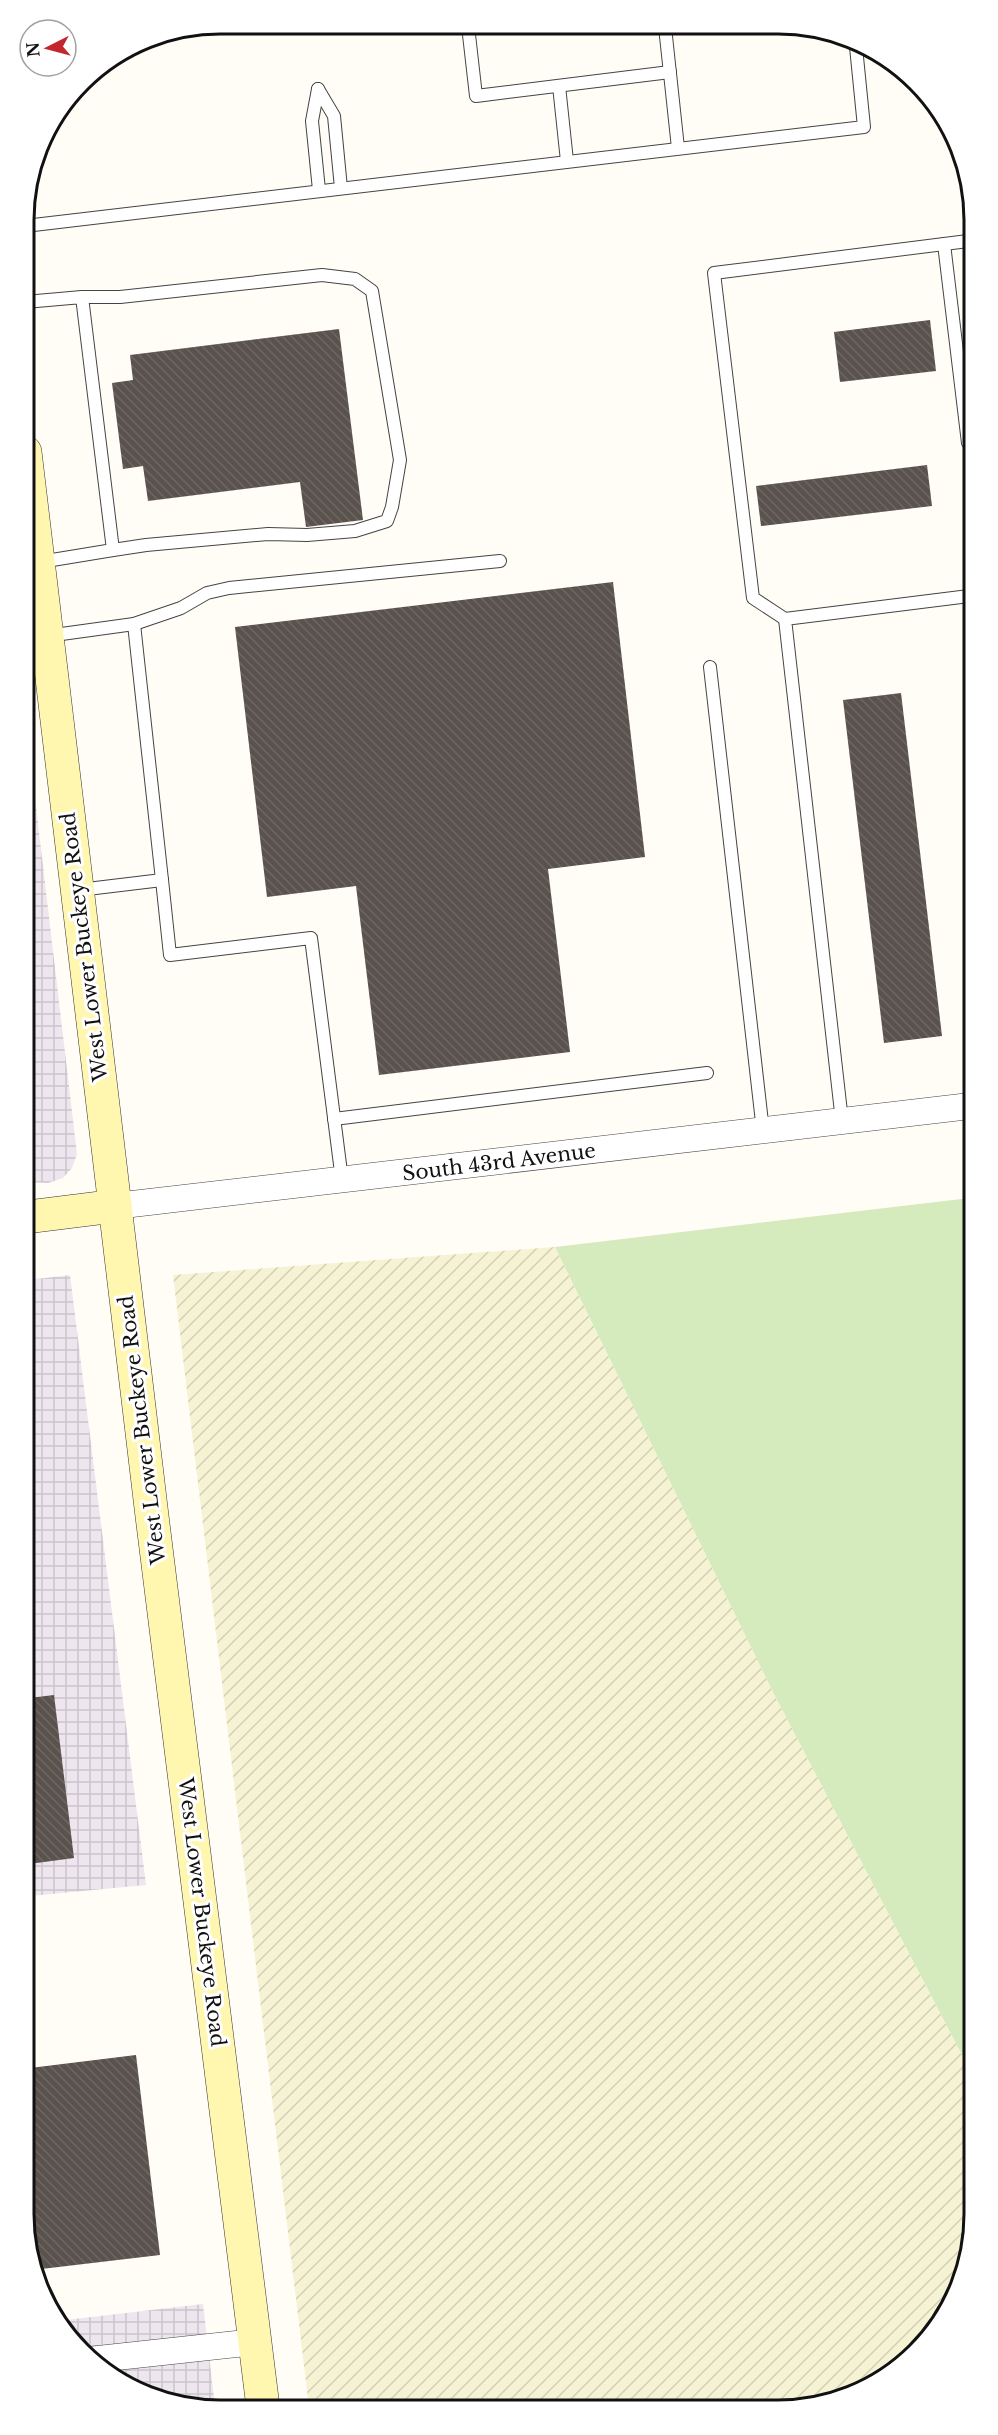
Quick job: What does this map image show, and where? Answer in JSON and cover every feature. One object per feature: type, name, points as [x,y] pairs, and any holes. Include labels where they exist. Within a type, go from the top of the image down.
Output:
[{"type":"main road","name":"West Lower Buckeye Road","points":[[35,535],[45,636],[262,2400]]},
{"type":"main road","name":"South 43rd Avenue","points":[[34,1216],[115,1206]]},
{"type":"street","name":"South 43rd Avenue","points":[[115,1206],[964,1107]]},
{"type":"street","points":[[103,2358],[255,2342]]},
{"type":"lane","points":[[469,34],[476,96],[670,72]]},
{"type":"lane","points":[[666,34],[678,148]]},
{"type":"lane","points":[[35,225],[864,127],[857,52]]},
{"type":"lane","points":[[559,86],[567,161]]},
{"type":"lane","points":[[319,190],[312,121],[318,89],[334,116],[341,188]]},
{"type":"lane","points":[[964,242],[714,273],[753,598],[785,619],[964,597]]},
{"type":"lane","points":[[944,244],[964,409]]},
{"type":"lane","points":[[35,301],[81,297],[120,297],[322,275],[355,279],[372,291],[400,460],[392,507],[387,521],[355,531],[307,535],[268,534],[113,550],[38,562]]},
{"type":"lane","points":[[81,297],[113,550]]},
{"type":"lane","points":[[45,636],[134,624],[181,608],[207,593],[229,588],[500,561]]},
{"type":"lane","points":[[785,619],[842,1121]]},
{"type":"lane","points":[[134,624],[170,955],[311,938],[342,1180]]},
{"type":"lane","points":[[710,667],[763,1131]]},
{"type":"lane","points":[[77,890],[162,880]]},
{"type":"lane","points":[[334,1119],[707,1073]]},
{"type":"shaded area","points":[[35,796],[77,1154],[72,1168],[63,1178],[48,1183],[35,1182]]},
{"type":"shaded area","points":[[555,1247],[774,1694],[963,2057],[963,2227],[954,2274],[939,2308],[925,2328],[900,2354],[871,2376],[826,2394],[802,2399],[308,2400],[173,1275]]},
{"type":"shaded area","points":[[70,1275],[146,1885],[34,1896],[34,1279]]},
{"type":"shaded area","points":[[203,2304],[214,2400],[184,2397],[161,2391],[138,2381],[117,2369],[98,2354],[67,2320]]},
{"type":"green space","points":[[964,1199],[963,2057],[774,1694],[555,1247]]},
{"type":"building","points":[[930,320],[936,371],[840,382],[834,332]]},
{"type":"building","points":[[339,329],[363,520],[306,527],[300,482],[148,501],[143,466],[123,469],[112,383],[133,380],[130,355]]},
{"type":"building","points":[[927,465],[932,506],[761,526],[756,486]]},
{"type":"building","points":[[613,582],[645,857],[548,869],[570,1052],[379,1075],[356,886],[267,897],[235,627]]},
{"type":"building","points":[[901,693],[942,1036],[884,1043],[843,700]]},
{"type":"building","points":[[54,1695],[74,1858],[34,1863],[34,1697]]},
{"type":"building","points":[[136,2055],[160,2255],[43,2269],[36,2239],[34,2215],[34,2068]]}]
